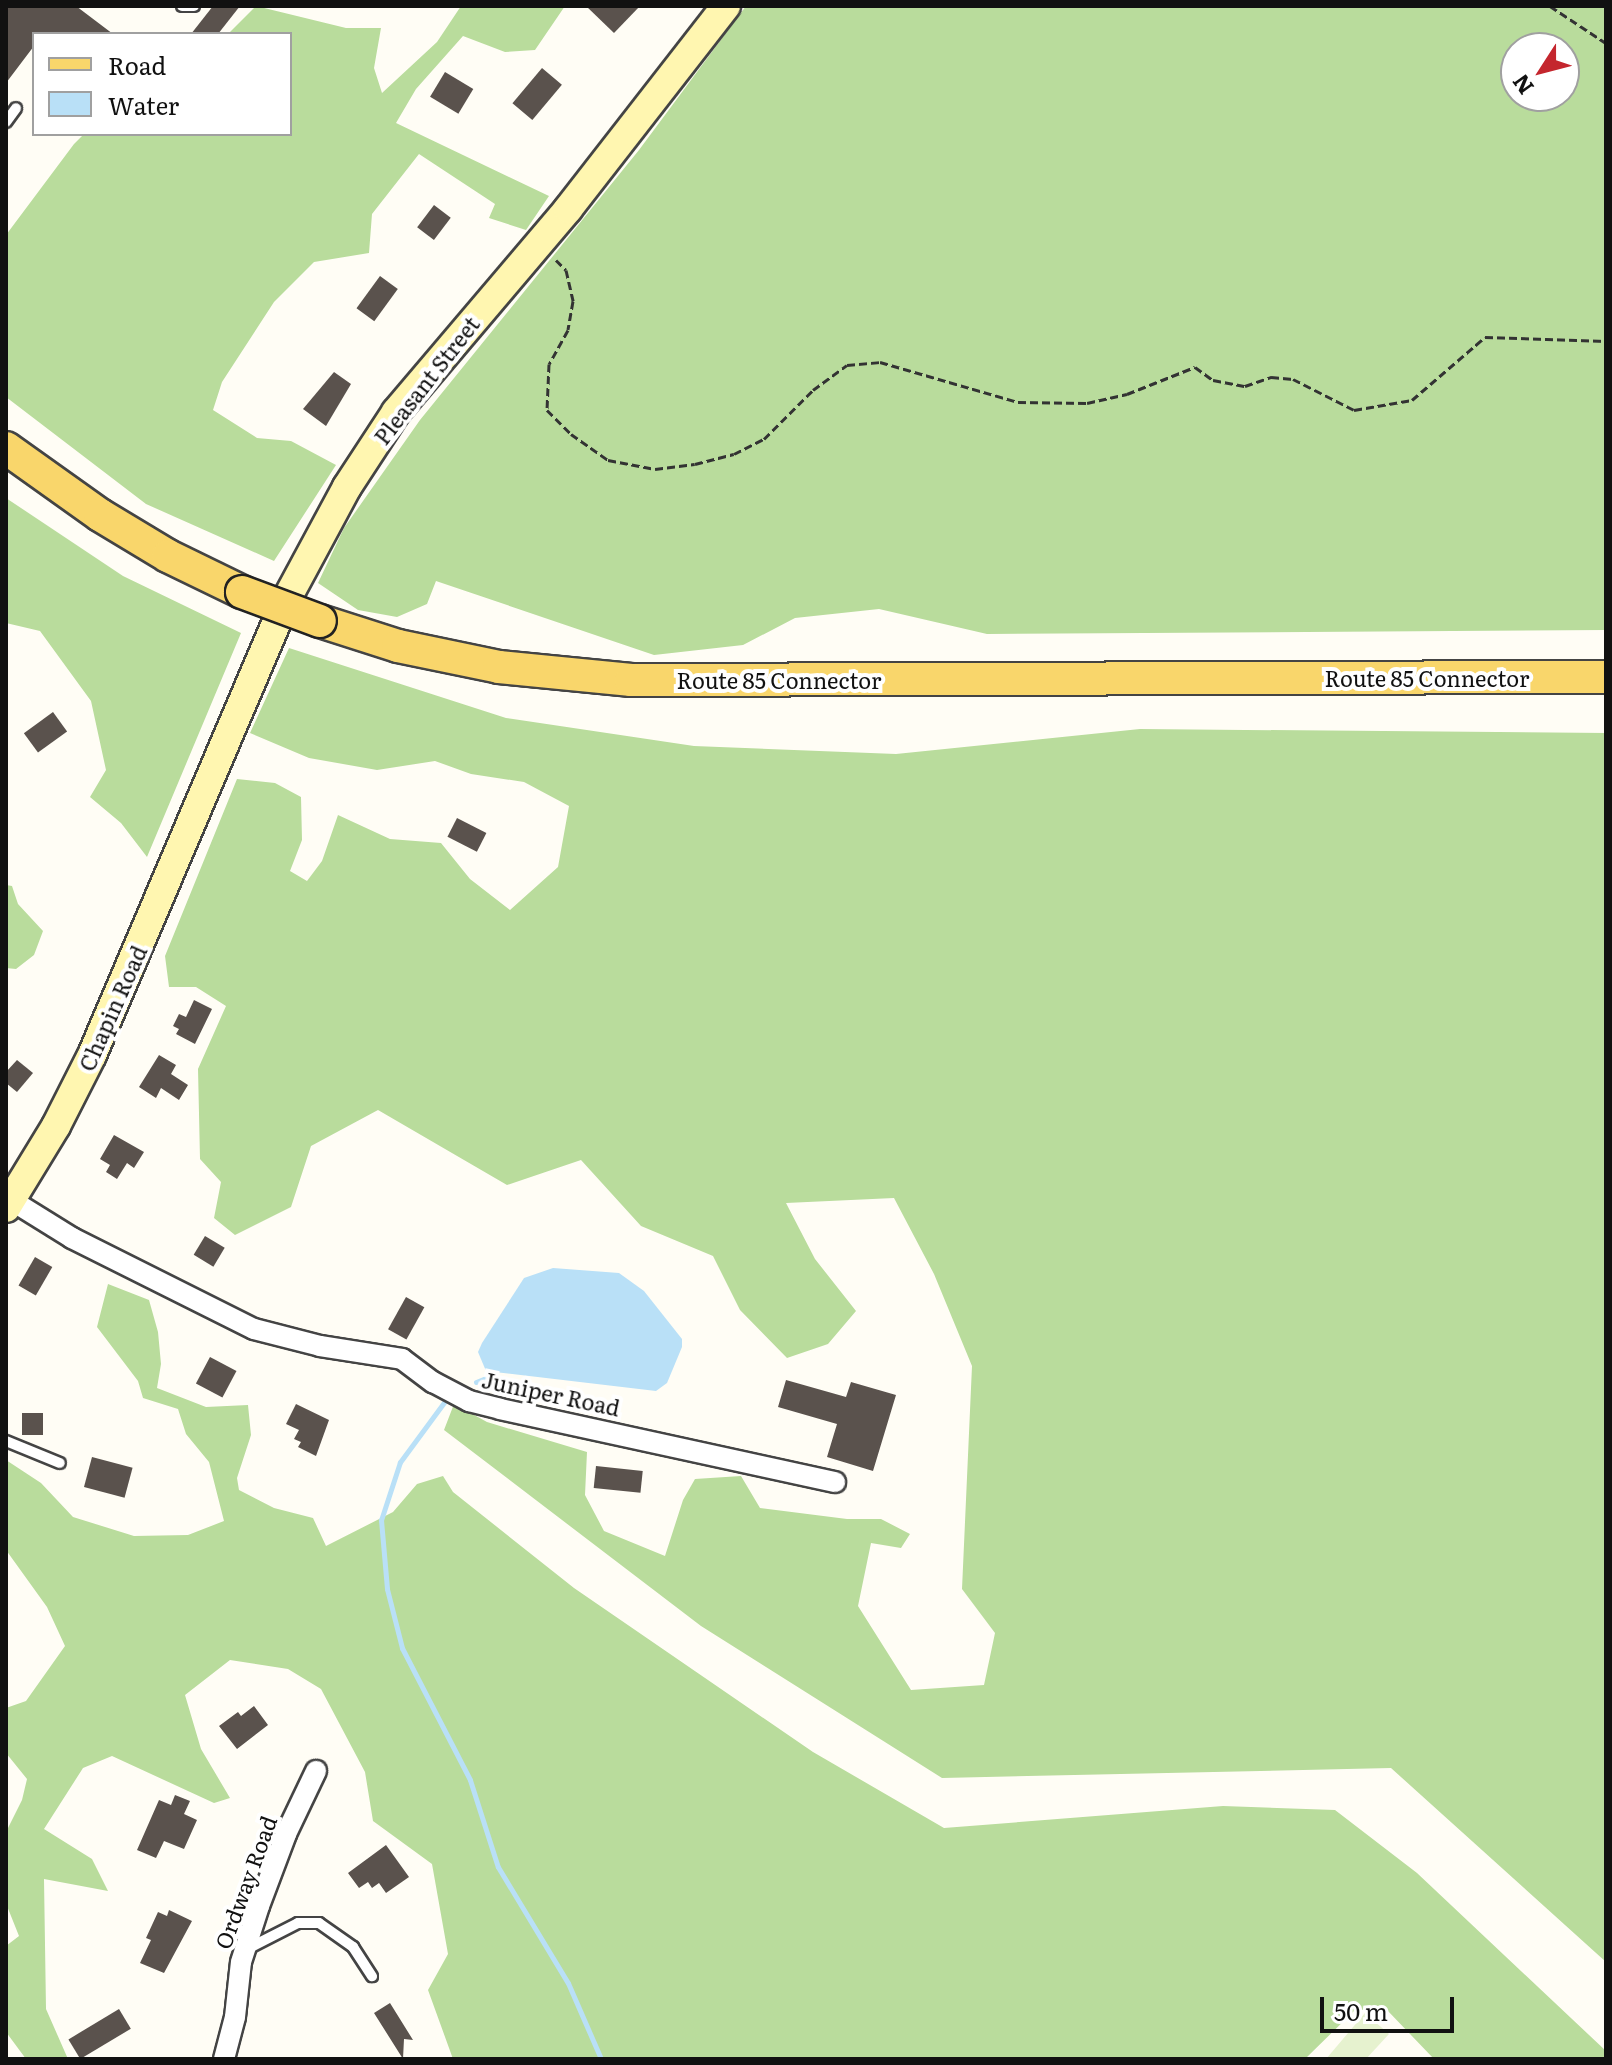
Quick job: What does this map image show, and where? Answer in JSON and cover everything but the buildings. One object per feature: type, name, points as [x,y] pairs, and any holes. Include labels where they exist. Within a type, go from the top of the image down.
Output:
[{"type":"main road","name":"Route 85 Connector","points":[[6,448],[100,515],[168,556],[242,592],[398,646],[499,667],[631,680],[1606,677]]},
{"type":"street","name":"Pleasant Street","points":[[201,801],[301,567],[347,487],[396,412],[538,244],[726,6]]},
{"type":"street","name":"Chapin Road","points":[[8,1204],[92,1055],[201,801]]},
{"type":"street","name":"Juniper Road","points":[[8,1204],[254,1329],[320,1346],[402,1359],[433,1382],[469,1401],[835,1482]]},
{"type":"street","name":"Ordway Road","points":[[224,2059],[235,2017],[245,1950],[286,1834],[316,1771]]},
{"type":"lane","points":[[182,6],[194,6]]},
{"type":"lane","points":[[6,122],[16,108]]},
{"type":"lane","points":[[6,1441],[60,1463]]},
{"type":"lane","points":[[245,1950],[298,1923],[319,1923],[353,1947],[372,1976]]},
{"type":"path","points":[[1550,6],[1606,43]]},
{"type":"path","points":[[538,244],[566,270],[573,301],[568,330],[549,364],[547,410],[571,434],[608,460],[655,469],[695,464],[734,454],[764,439],[813,390],[847,365],[880,362],[1018,402],[1073,403],[1127,394],[1195,367],[1213,380],[1245,386],[1271,377],[1293,379],[1354,410],[1412,400],[1485,337],[1606,341]]},
{"type":"green space","points":[[256,6],[346,28],[381,28],[374,68],[382,93],[437,42],[461,6],[565,6],[535,50],[505,52],[463,36],[416,89],[396,123],[549,196],[526,230],[489,218],[495,204],[419,154],[372,214],[369,253],[314,262],[274,302],[222,382],[213,410],[257,438],[291,441],[336,465],[274,561],[146,504],[6,397],[6,235],[82,136],[292,136],[292,32],[230,32]]},
{"type":"green space","points":[[746,6],[1606,6],[1606,630],[987,634],[879,609],[795,618],[743,645],[654,655],[436,581],[427,604],[397,617],[358,610],[318,583],[344,528],[420,420],[639,150]]},
{"type":"green space","points":[[6,498],[123,576],[241,633],[147,857],[121,823],[90,797],[106,770],[91,701],[40,631],[6,623]]},
{"type":"green space","points":[[289,648],[506,718],[694,746],[896,754],[1140,729],[1606,733],[1606,1962],[1391,1768],[942,1778],[701,1626],[444,1430],[454,1404],[487,1422],[587,1452],[585,1495],[604,1531],[665,1556],[683,1500],[695,1479],[741,1476],[760,1508],[847,1519],[881,1519],[910,1534],[901,1548],[871,1543],[858,1606],[911,1690],[984,1685],[995,1633],[962,1589],[972,1366],[934,1274],[894,1198],[786,1203],[815,1259],[856,1311],[828,1344],[787,1358],[740,1310],[713,1256],[641,1226],[581,1160],[507,1185],[378,1110],[311,1146],[291,1207],[235,1235],[214,1218],[221,1182],[200,1159],[198,1069],[226,1006],[196,987],[169,987],[165,956],[237,779],[275,783],[301,797],[302,840],[290,871],[307,881],[322,861],[338,815],[390,839],[441,843],[470,879],[510,910],[558,867],[569,806],[524,782],[471,774],[435,761],[377,770],[309,758],[250,733]]},
{"type":"green space","points":[[6,885],[12,886],[18,904],[43,931],[34,955],[16,969],[6,968]]},
{"type":"green space","points":[[108,1284],[149,1300],[158,1332],[161,1364],[157,1388],[206,1407],[248,1405],[251,1435],[237,1478],[239,1490],[274,1508],[313,1518],[326,1546],[393,1512],[417,1484],[443,1476],[453,1492],[574,1588],[813,1752],[944,1828],[1223,1806],[1335,1810],[1417,1873],[1606,2051],[1606,2059],[1434,2059],[1387,2010],[1355,2010],[1305,2059],[453,2059],[428,1990],[448,1954],[432,1864],[373,1821],[365,1772],[321,1689],[288,1669],[230,1660],[185,1695],[201,1749],[230,1798],[214,1803],[112,1756],[83,1768],[44,1829],[92,1859],[108,1891],[44,1879],[46,2009],[68,2059],[26,2059],[6,2032],[6,1946],[19,1936],[7,1906],[6,1832],[22,1800],[27,1779],[6,1753],[6,1708],[26,1701],[65,1646],[47,1607],[6,1550],[6,1460],[41,1483],[73,1517],[134,1536],[188,1535],[224,1521],[209,1462],[186,1434],[178,1409],[143,1398],[138,1381],[97,1327]]},
{"type":"green space","points":[[1365,2013],[1389,2034],[1366,2059],[1326,2059]]},
{"type":"water","points":[[553,1268],[619,1273],[644,1291],[682,1339],[682,1347],[667,1383],[656,1391],[486,1371],[478,1352],[524,1278]]},
{"type":"waterway","points":[[476,1382],[493,1375]]},
{"type":"waterway","points":[[445,1401],[400,1462],[381,1520],[387,1589],[402,1648],[470,1780],[498,1867],[568,1983],[601,2059]]}]
